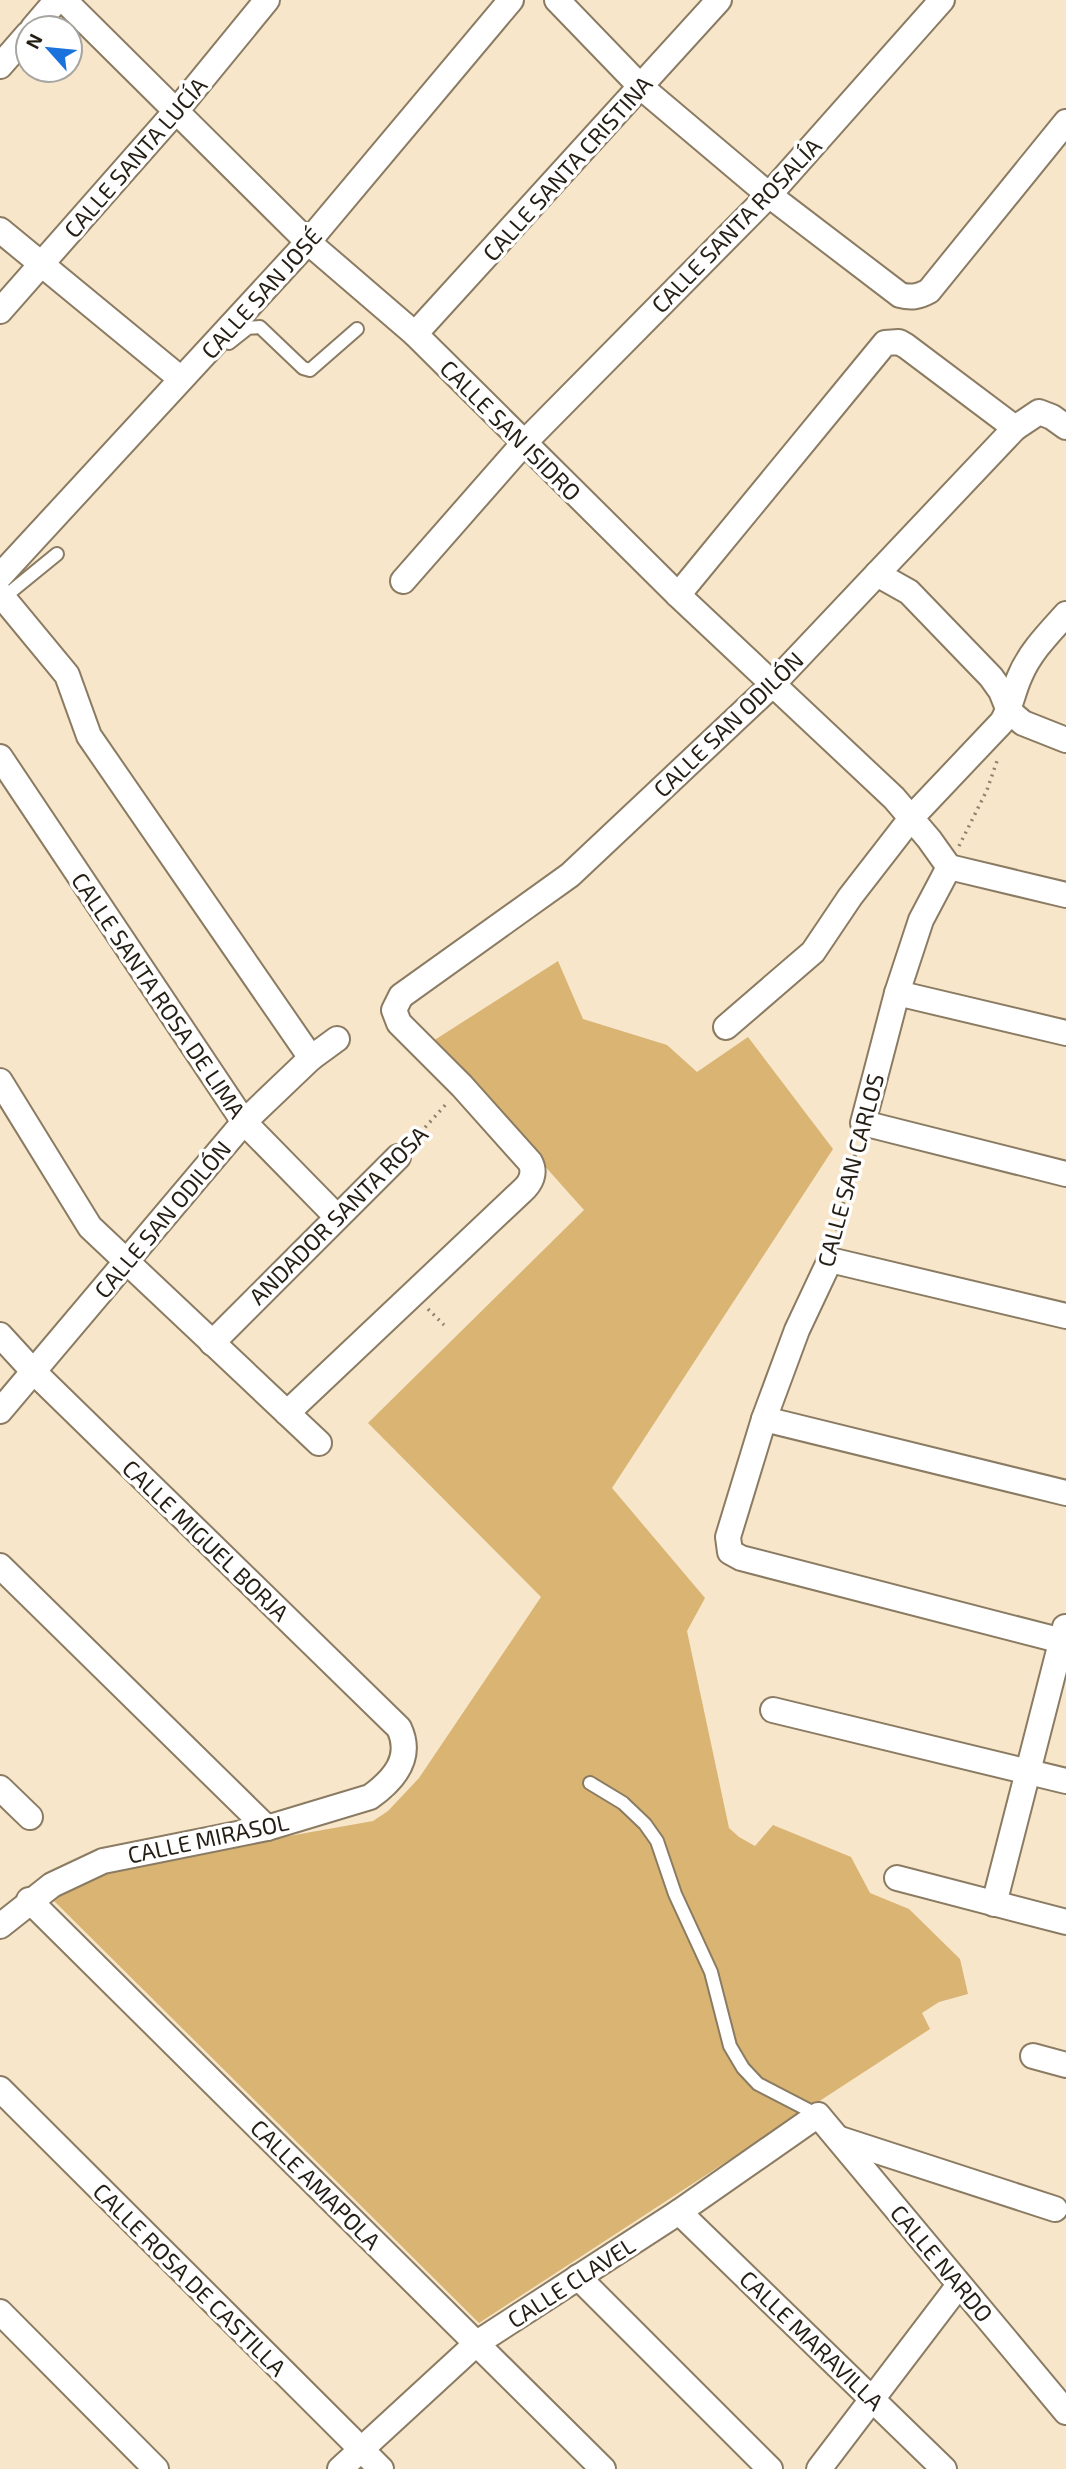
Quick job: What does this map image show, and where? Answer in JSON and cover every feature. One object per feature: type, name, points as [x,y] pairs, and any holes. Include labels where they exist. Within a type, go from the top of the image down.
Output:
[{"type":"street","points":[[45,14],[57,0]]},
{"type":"street","name":"CALLE SAN ISIDRO","points":[[64,0],[308,242],[415,334],[678,596],[894,798],[940,855]]},
{"type":"street","name":"CALLE SANTA LUCÍA","points":[[0,311],[177,110],[267,0]]},
{"type":"street","name":"CALLE SAN JOSÉ","points":[[1,589],[181,379],[308,242],[510,0]]},
{"type":"street","points":[[557,0],[641,87],[769,195],[890,290],[911,298],[929,291],[1066,122]]},
{"type":"street","name":"CALLE SANTA CRISTINA","points":[[415,334],[719,0]]},
{"type":"street","name":"CALLE SANTA ROSALÍA","points":[[403,581],[524,443],[769,195],[942,0]]},
{"type":"street","points":[[0,66],[14,50]]},
{"type":"street","points":[[0,230],[181,379]]},
{"type":"street","points":[[678,596],[879,348],[890,341],[906,346],[1015,428]]},
{"type":"street","name":"CALLE SAN ODILÓN","points":[[463,1086],[399,1023],[394,1010],[401,996],[570,875],[772,685],[1015,428],[1039,412],[1066,427]]},
{"type":"street","points":[[877,574],[909,592],[991,677],[1001,691],[1005,716]]},
{"type":"street","points":[[1,589],[67,676],[89,736],[311,1058]]},
{"type":"street","points":[[726,1027],[813,952],[850,897],[912,817],[1005,716],[1028,660],[1066,614]]},
{"type":"street","points":[[1005,716],[1066,740]]},
{"type":"street","name":"CALLE SANTA ROSA DE LIMA","points":[[0,757],[244,1122],[337,1217]]},
{"type":"street","points":[[940,855],[1066,895]]},
{"type":"street","name":"CALLE SAN CARLOS","points":[[863,1123],[897,993],[940,855]]},
{"type":"street","points":[[897,993],[1066,1033]]},
{"type":"street","name":"CALLE SAN ODILÓN","points":[[0,1411],[244,1122],[311,1058],[337,1039]]},
{"type":"street","points":[[0,1081],[90,1227],[319,1443]]},
{"type":"street","points":[[287,1413],[522,1191],[532,1176],[533,1168],[530,1162],[463,1086]]},
{"type":"street","points":[[863,1123],[1066,1174]]},
{"type":"street","name":"ANDADOR SANTA ROSA","points":[[212,1343],[398,1157]]},
{"type":"street","points":[[830,1260],[1066,1316]]},
{"type":"street","name":"CALLE SAN CARLOS","points":[[830,1260],[797,1330],[764,1419],[727,1538],[730,1552],[741,1558],[1065,1636]]},
{"type":"street","name":"CALLE MIGUEL BORJA","points":[[0,1335],[33,1371],[399,1728],[405,1748]]},
{"type":"street","points":[[764,1419],[1066,1493]]},
{"type":"street","points":[[0,1566],[267,1828]]},
{"type":"street","points":[[994,1904],[1065,1636]]},
{"type":"street","points":[[773,1710],[1066,1781]]},
{"type":"street","name":"CALLE MIRASOL","points":[[0,1926],[51,1885],[103,1861],[267,1828],[370,1797],[383,1788],[400,1767],[405,1748]]},
{"type":"street","points":[[0,1788],[30,1817]]},
{"type":"street","points":[[897,1878],[1066,1922]]},
{"type":"street","name":"CALLE AMAPOLA","points":[[29,1900],[603,2469]]},
{"type":"street","points":[[1033,2056],[1066,2065]]},
{"type":"street","name":"CALLE ROSA DE CASTILLA","points":[[0,2089],[381,2469]]},
{"type":"street","name":"CALLE NARDO","points":[[818,2115],[1066,2412]]},
{"type":"street","name":"CALLE CLAVEL","points":[[340,2469],[477,2343],[679,2211],[818,2115]]},
{"type":"street","points":[[839,2139],[1055,2209]]},
{"type":"street","name":"CALLE MARAVILLA","points":[[679,2211],[944,2469]]},
{"type":"street","points":[[578,2277],[770,2469]]},
{"type":"street","points":[[819,2469],[960,2285]]},
{"type":"street","points":[[0,2312],[156,2469]]},
{"type":"lane","points":[[181,379],[252,326],[263,329],[306,370],[314,369],[357,329]]},
{"type":"lane","points":[[1,589],[57,554]]},
{"type":"lane","points":[[590,1783],[623,1803],[645,1824],[657,1841],[675,1894],[711,1972],[730,2046],[743,2068],[758,2084],[818,2115]]},
{"type":"path","points":[[940,855],[987,790],[999,752],[1005,716]]},
{"type":"path","name":"ANDADOR SANTA ROSA","points":[[398,1157],[463,1086]]},
{"type":"path","name":"CALLE SAN CARLOS","points":[[830,1260],[863,1123]]},
{"type":"shaded area","points":[[558,961],[583,1019],[667,1045],[697,1072],[748,1037],[833,1149],[612,1488],[705,1598],[687,1631],[729,1828],[755,1846],[773,1825],[851,1857],[870,1893],[909,1909],[960,1959],[968,1994],[939,2002],[922,2013],[930,2029],[479,2323],[50,1897],[122,1866],[373,1821],[388,1811],[419,1778],[541,1597],[368,1423],[584,1210],[433,1041]]}]
